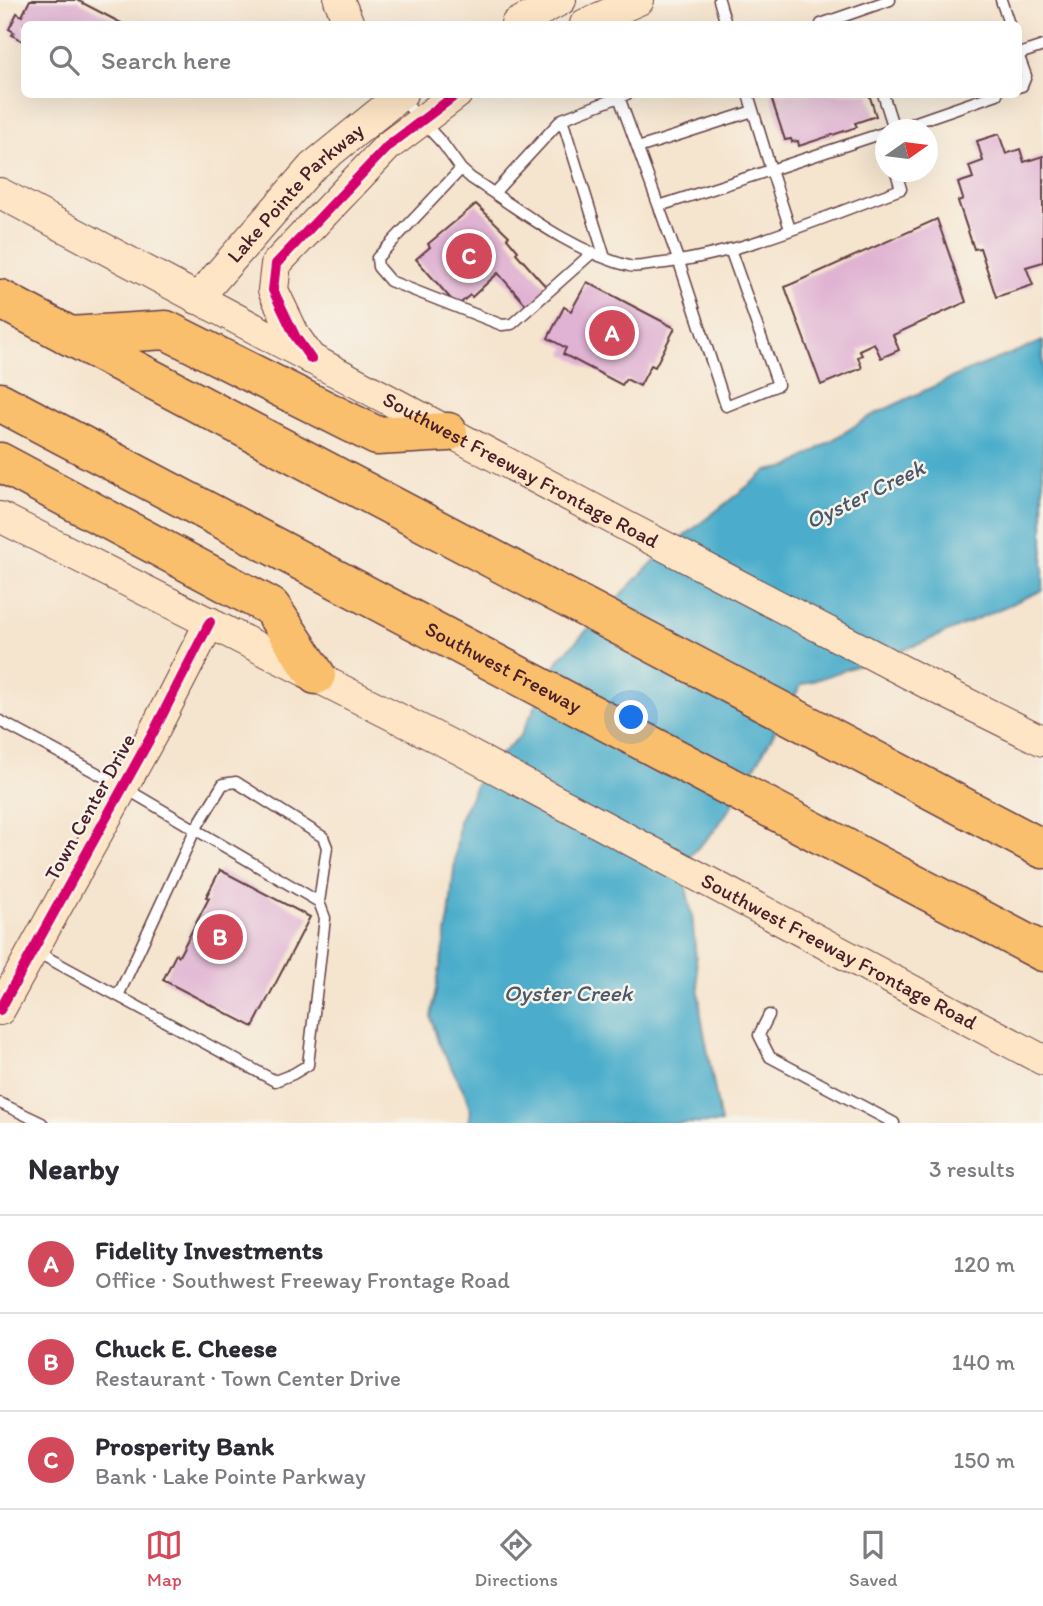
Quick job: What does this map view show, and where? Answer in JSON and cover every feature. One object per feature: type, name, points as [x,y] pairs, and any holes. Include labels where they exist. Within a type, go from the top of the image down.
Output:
[{"type":"highway","points":[[0,299],[1043,849]]},
{"type":"highway","points":[[69,335],[166,330],[377,436],[448,432]]},
{"type":"highway","name":"Southwest Freeway","points":[[0,402],[1043,952]]},
{"type":"highway","points":[[0,463],[271,607],[316,675]]},
{"type":"main road","points":[[339,0],[348,21]]},
{"type":"main road","points":[[522,21],[561,0]]},
{"type":"main road","points":[[592,21],[639,0]]},
{"type":"main road","name":"Lake Pointe Parkway","points":[[197,299],[312,167],[396,98]]},
{"type":"main road","name":"Lake Pointe Parkway","points":[[311,359],[295,336],[274,290],[276,264],[388,146],[452,98]]},
{"type":"main road","name":"Southwest Freeway Frontage Road","points":[[0,194],[622,524],[1043,741]]},
{"type":"main road","name":"Southwest Freeway Frontage Road","points":[[0,517],[459,749],[1040,1064]]},
{"type":"main road","name":"Town Center Drive","points":[[0,1010],[210,622]]},
{"type":"lane","points":[[719,0],[725,21]]},
{"type":"lane","points":[[830,21],[890,0]]},
{"type":"lane","points":[[1001,0],[1008,21]]},
{"type":"lane","points":[[857,12],[860,21]]},
{"type":"lane","points":[[1022,53],[1043,46]]},
{"type":"lane","points":[[1022,63],[1026,76],[1022,86]]},
{"type":"lane","points":[[403,98],[461,169],[564,238],[592,253],[633,267],[679,262],[730,249],[901,190],[899,182]]},
{"type":"lane","points":[[494,193],[562,119],[618,98]]},
{"type":"lane","points":[[624,98],[726,406],[778,385],[730,249]]},
{"type":"lane","points":[[749,98],[790,229]]},
{"type":"lane","points":[[884,98],[890,119]]},
{"type":"lane","points":[[923,119],[985,98]]},
{"type":"lane","points":[[638,148],[753,111]]},
{"type":"lane","points":[[562,119],[605,258]]},
{"type":"lane","points":[[659,206],[875,136]]},
{"type":"lane","points":[[461,169],[377,258],[378,267],[390,282],[502,325],[512,324],[592,253]]},
{"type":"lane","points":[[0,721],[123,787],[319,902]]},
{"type":"lane","points":[[33,950],[275,1081],[293,1074],[308,1065],[325,918],[319,902],[327,847],[323,836],[236,782],[223,784],[195,830],[118,996]]},
{"type":"lane","points":[[769,1015],[759,1035],[770,1057],[894,1123]]},
{"type":"lane","points":[[0,1103],[42,1123]]},
{"type":"water","name":"Oyster Creek","points":[[1043,341],[1043,590],[922,643],[801,685],[740,793],[715,830],[681,865],[692,915],[701,1016],[721,1123],[468,1123],[471,1112],[465,1093],[438,1042],[431,1017],[449,917],[459,821],[482,773],[521,735],[559,659],[659,556],[767,471],[789,467],[871,416],[960,374]]},
{"type":"building","points":[[30,0],[77,0],[117,21],[21,21],[21,40],[12,35],[14,32],[9,29],[17,13],[22,16]]},
{"type":"building","points":[[771,98],[870,98],[876,116],[855,123],[857,127],[799,146],[798,141],[785,140]]},
{"type":"building","points":[[999,134],[1006,154],[1020,149],[1024,162],[1043,156],[1043,262],[1026,267],[1033,285],[996,297],[980,248],[974,249],[958,201],[963,199],[958,183],[973,178],[969,166],[983,161],[977,141]]},
{"type":"building","points":[[476,204],[509,236],[507,238],[518,251],[516,253],[548,289],[528,307],[498,273],[472,297],[470,295],[457,306],[416,259],[430,247],[428,244]]},
{"type":"building","points":[[937,219],[966,302],[893,335],[899,350],[881,358],[874,343],[859,350],[862,355],[858,357],[862,368],[821,385],[785,287]]},
{"type":"building","points":[[587,282],[675,328],[655,367],[651,365],[640,386],[626,379],[622,385],[563,354],[566,348],[548,338],[564,307],[571,311]]},
{"type":"building","points":[[220,870],[310,917],[253,1027],[163,980],[176,954],[179,956],[209,898],[206,897]]},
{"type":"cycle path","points":[[311,359],[295,336],[273,290],[276,264],[388,146],[452,98]]},
{"type":"cycle path","points":[[0,1010],[153,733],[210,622]]},
{"type":"place","name":"Prosperity Bank","points":[[469,256]]},
{"type":"place","name":"Fidelity Investments","points":[[612,333]]},
{"type":"place","name":"Chuck E. Cheese","points":[[220,937]]}]
